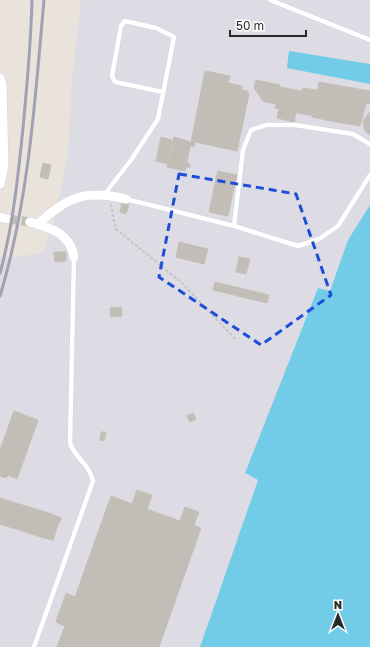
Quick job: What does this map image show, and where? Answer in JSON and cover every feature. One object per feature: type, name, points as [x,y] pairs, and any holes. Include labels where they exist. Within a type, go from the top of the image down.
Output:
[{"type":"street","points":[[0,78],[2,85],[2,173],[0,184]]},
{"type":"street","points":[[74,257],[72,248],[65,238],[51,229],[34,223],[73,198],[107,195],[126,199]]},
{"type":"lane","points":[[270,0],[370,40]]},
{"type":"lane","points":[[107,195],[158,119],[174,38],[156,28],[125,21],[122,26],[112,76],[115,82],[163,92]]},
{"type":"lane","points":[[234,226],[243,150],[250,130],[266,125],[295,125],[353,134],[370,144]]},
{"type":"lane","points":[[126,199],[234,226],[298,246],[319,239],[338,226],[370,175]]},
{"type":"lane","points":[[34,647],[93,481],[88,468],[75,455],[70,443],[74,257]]},
{"type":"path","points":[[107,195],[116,229],[182,283],[236,340]]},
{"type":"highlighted area","points":[[179,174],[296,194],[331,295],[261,345],[159,277]]},
{"type":"shaded area","points":[[81,0],[370,0],[370,205],[348,240],[330,292],[318,289],[245,473],[258,480],[200,647],[0,647],[0,258],[24,256],[44,252],[49,233],[54,222],[68,155],[71,91]]},
{"type":"water","points":[[289,51],[370,64],[370,84],[287,68]]},
{"type":"water","points":[[370,205],[370,647],[200,647],[258,480],[245,473],[318,288],[330,291],[348,240]]},
{"type":"building","points":[[205,71],[230,76],[228,83],[242,86],[242,90],[247,91],[249,94],[237,151],[195,142],[194,147],[190,146],[187,163],[190,164],[190,168],[186,167],[185,171],[167,167],[174,137],[191,142]]},
{"type":"building","points":[[256,80],[280,85],[275,104],[263,101],[254,88]]},
{"type":"building","points":[[319,82],[370,91],[370,104],[317,94]]},
{"type":"building","points":[[280,87],[316,94],[313,116],[275,108]]},
{"type":"building","points":[[303,88],[317,90],[316,94],[302,91]]},
{"type":"building","points":[[316,94],[340,98],[336,122],[312,117]]},
{"type":"building","points":[[340,98],[366,104],[360,126],[336,122]]},
{"type":"building","points":[[279,109],[296,113],[294,122],[277,118]]},
{"type":"building","points":[[370,112],[370,135],[365,131],[363,122]]},
{"type":"building","points":[[161,137],[172,140],[167,164],[156,161]]},
{"type":"building","points":[[43,163],[51,165],[48,179],[40,177]]},
{"type":"building","points":[[218,171],[237,175],[235,183],[216,179]]},
{"type":"building","points":[[216,179],[235,183],[228,216],[209,212]]},
{"type":"building","points":[[122,203],[129,205],[126,214],[120,212]]},
{"type":"building","points":[[179,242],[208,249],[204,264],[176,257]]},
{"type":"building","points":[[54,252],[66,252],[66,261],[55,262]]},
{"type":"building","points":[[239,257],[250,259],[246,274],[236,272]]},
{"type":"building","points":[[215,282],[269,295],[267,303],[213,290]]},
{"type":"building","points":[[121,307],[122,316],[111,317],[110,308]]},
{"type":"building","points":[[14,411],[38,420],[17,479],[8,475],[6,478],[0,476],[0,450]]},
{"type":"building","points":[[193,413],[196,419],[190,422],[187,416]]},
{"type":"building","points":[[101,432],[106,432],[104,441],[100,440]]},
{"type":"building","points":[[137,490],[152,495],[147,509],[180,521],[185,507],[199,512],[194,525],[201,528],[159,647],[57,647],[65,626],[56,622],[66,593],[75,597],[111,496],[132,504]]},
{"type":"building","points":[[0,498],[52,514],[44,538],[0,524]]},
{"type":"building","points":[[52,514],[61,518],[53,540],[44,538]]},
{"type":"tunnel","points":[[8,219],[30,222]]},
{"type":"railway","points":[[0,273],[12,219],[19,165],[29,64],[32,0]]},
{"type":"railway","points":[[0,296],[18,223],[30,150],[44,0]]}]
